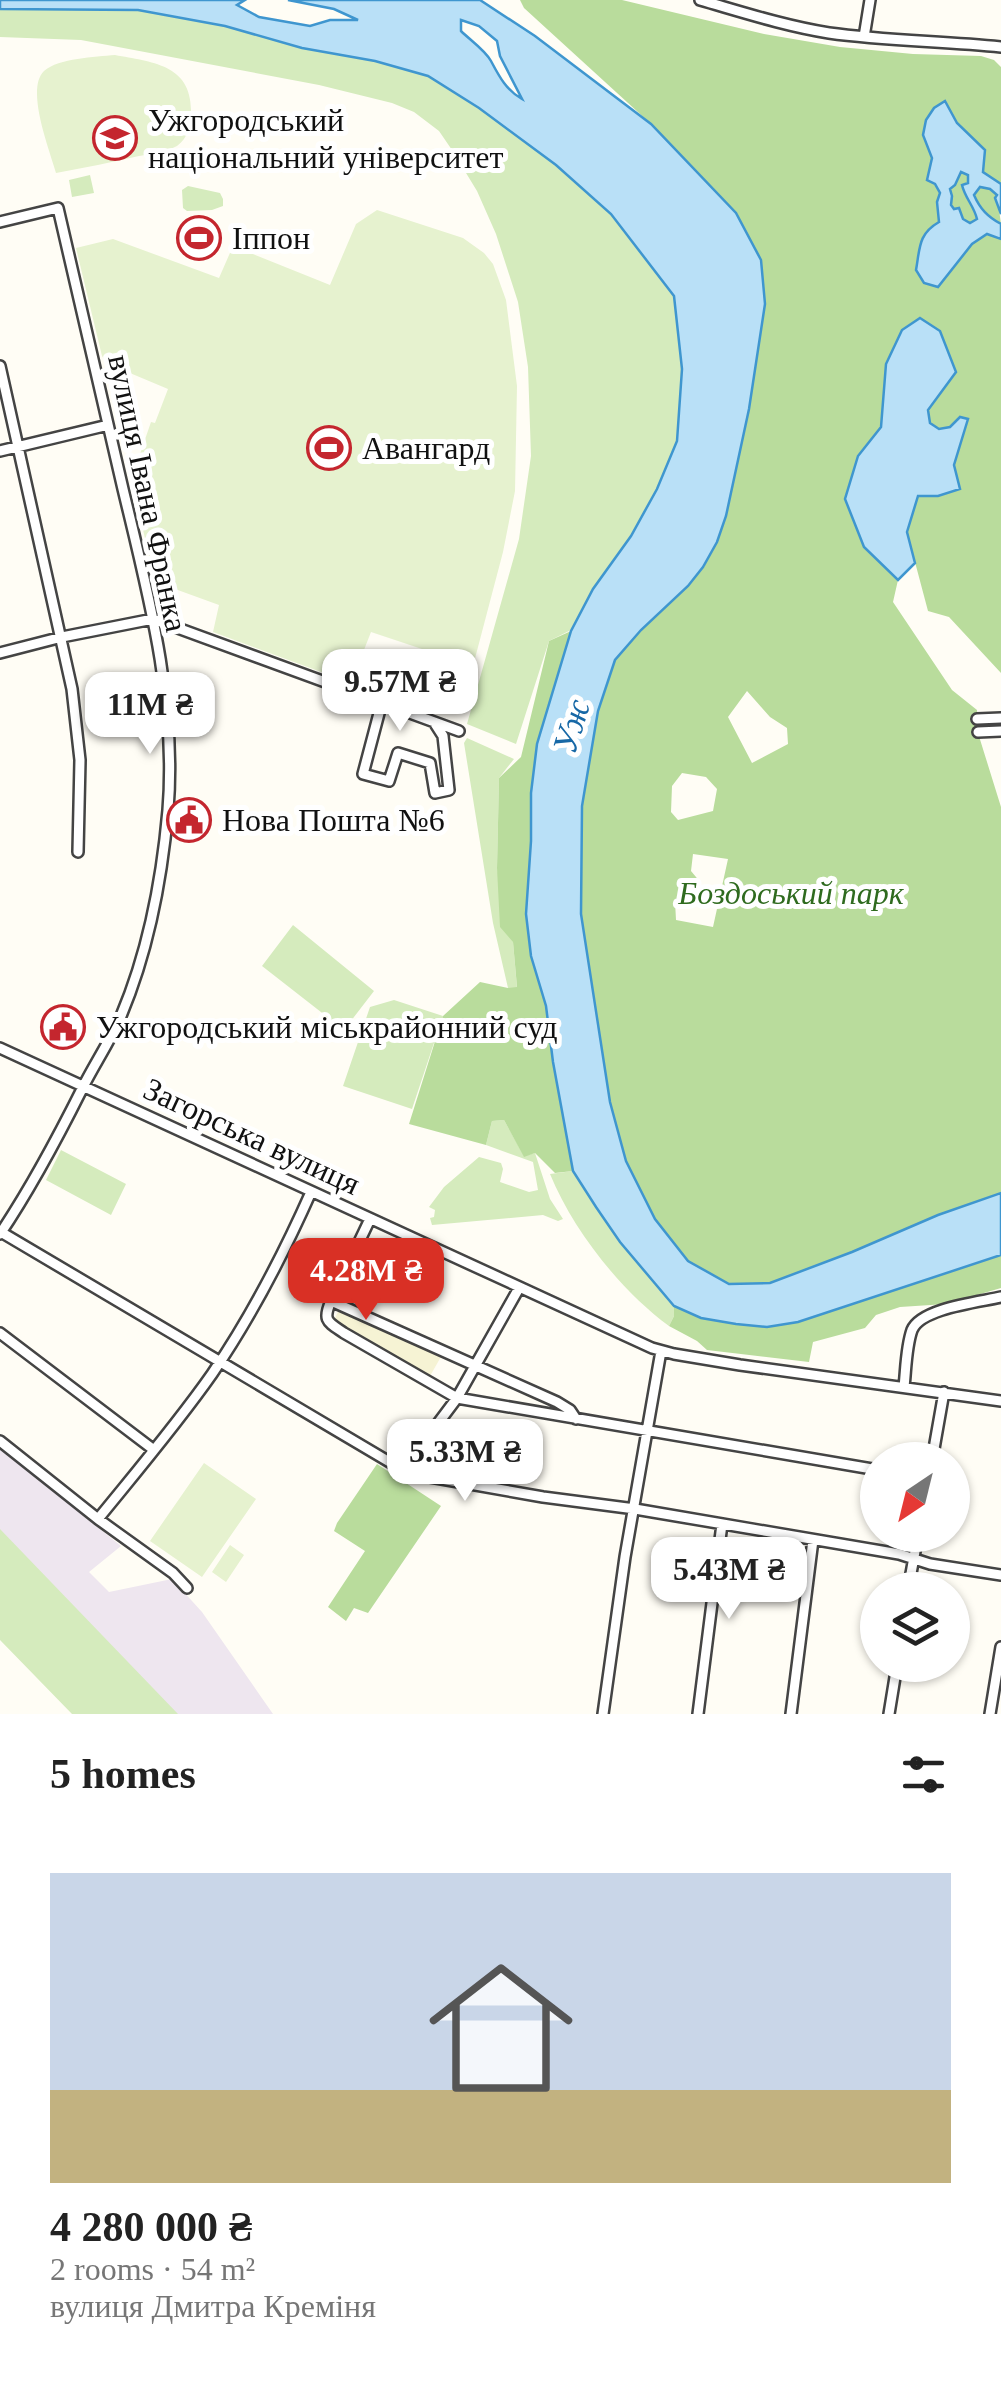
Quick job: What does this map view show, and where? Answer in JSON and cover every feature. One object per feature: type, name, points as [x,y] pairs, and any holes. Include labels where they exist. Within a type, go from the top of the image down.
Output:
[{"type":"street","points":[[700,0],[784,24],[864,37],[1001,47]]},
{"type":"street","points":[[864,37],[870,0]]},
{"type":"street","name":"вулиця Івана Франка","points":[[0,222],[58,208],[153,620],[169,743],[163,853],[128,996],[110,1039],[34,1183],[1,1233]]},
{"type":"street","points":[[0,366],[72,689],[80,778],[78,852]]},
{"type":"street","points":[[0,451],[108,425]]},
{"type":"street","points":[[0,653],[153,620],[459,731]]},
{"type":"street","points":[[382,702],[363,774],[389,780],[398,753],[430,763],[435,793],[449,790],[443,736],[434,722]]},
{"type":"street","points":[[978,720],[1001,718]]},
{"type":"street","points":[[978,732],[1001,731]]},
{"type":"street","name":"Загорська вулиця","points":[[0,1048],[662,1351],[1001,1401]]},
{"type":"street","points":[[98,1519],[220,1360],[272,1276],[311,1192]]},
{"type":"street","points":[[370,1219],[330,1301],[326,1312],[330,1323],[457,1398],[860,1467]]},
{"type":"street","points":[[1,1233],[404,1470],[460,1483],[899,1554],[930,1564],[1001,1575]]},
{"type":"street","points":[[404,1470],[457,1398],[520,1288]]},
{"type":"street","points":[[904,1387],[912,1332],[920,1320],[942,1310],[1001,1297]]},
{"type":"street","points":[[330,1301],[557,1402],[576,1418]]},
{"type":"street","points":[[0,1333],[154,1450]]},
{"type":"street","points":[[603,1714],[625,1556],[662,1351]]},
{"type":"street","points":[[935,1442],[944,1392]]},
{"type":"street","points":[[0,1441],[173,1573],[187,1588]]},
{"type":"street","points":[[698,1714],[722,1524]]},
{"type":"street","points":[[791,1714],[813,1540]]},
{"type":"street","points":[[911,1572],[914,1552]]},
{"type":"street","points":[[990,1714],[1001,1647]]},
{"type":"street","points":[[889,1714],[894,1682]]},
{"type":"shaded area","points":[[339,1310],[442,1355],[430,1376],[339,1326],[334,1320]]},
{"type":"shaded area","points":[[0,1448],[121,1546],[89,1572],[109,1592],[172,1579],[202,1612],[273,1714],[157,1714],[0,1546]]},
{"type":"green space","name":"Боздоський парк","points":[[520,0],[622,0],[764,34],[840,47],[981,56],[1001,67],[1001,184],[983,172],[985,150],[957,123],[945,101],[923,135],[933,158],[927,180],[940,193],[939,222],[924,237],[916,270],[938,287],[972,244],[986,234],[1001,239],[1001,673],[949,617],[928,611],[907,532],[918,496],[938,496],[954,465],[968,420],[938,429],[930,423],[927,410],[886,363],[881,427],[858,456],[864,547],[898,580],[893,602],[952,690],[977,710],[978,733],[1001,807],[1001,1193],[771,1283],[729,1284],[688,1261],[655,1219],[626,1161],[610,1102],[581,914],[582,806],[598,711],[615,660],[688,586],[717,542],[749,409],[765,304],[761,260],[736,213],[651,124],[524,8]],"holes":[[[747,691],[770,717],[787,728],[788,744],[752,763],[728,717]],[[682,773],[706,777],[717,789],[713,811],[678,820],[671,812],[672,786]],[[693,854],[728,859],[713,927],[676,920],[675,901],[698,895],[701,883],[691,871]]]},
{"type":"green space","points":[[0,9],[138,10],[225,26],[428,76],[556,165],[611,214],[674,296],[682,369],[677,441],[631,536],[593,589],[571,630],[549,641],[516,744],[467,724],[519,539],[531,456],[528,367],[518,302],[496,234],[477,191],[439,131],[414,112],[392,103],[319,85],[81,40],[0,37]]},
{"type":"green space","name":"Ужгородський національний університет","points":[[115,55],[155,63],[185,84],[191,117],[186,135],[177,146],[163,151],[56,173],[38,105],[39,80],[44,71],[59,63]]},
{"type":"green space","points":[[962,172],[968,175],[968,183],[962,186],[977,219],[970,223],[951,205],[950,189]]},
{"type":"green space","points":[[90,175],[94,193],[72,197],[69,180]]},
{"type":"green space","points":[[188,186],[220,193],[223,206],[187,211],[183,208],[182,190]]},
{"type":"green space","points":[[980,187],[997,195],[1001,224],[976,200],[974,195]]},
{"type":"green space","name":"Авангард","points":[[377,210],[463,238],[493,264],[506,300],[517,386],[515,491],[473,666],[371,632],[351,683],[213,632],[219,605],[175,589],[166,613],[162,611],[133,487],[151,422],[155,423],[168,389],[118,368],[120,361],[110,357],[107,364],[76,248],[113,239],[219,278],[233,246],[330,285],[356,224]]},
{"type":"green space","points":[[571,631],[537,744],[531,793],[531,956],[546,1006],[573,1171],[555,1173],[535,1153],[524,1157],[504,1120],[492,1121],[486,1145],[409,1124],[443,1016],[480,982],[517,987],[513,942],[500,927],[499,778],[521,757],[549,641]]},
{"type":"green space","points":[[467,738],[514,759],[499,778],[497,868],[513,942],[517,988],[508,988],[493,923],[464,743]]},
{"type":"green space","points":[[293,925],[374,991],[344,1030],[262,966]]},
{"type":"green space","points":[[394,1000],[443,1016],[412,1109],[343,1086],[370,1007]]},
{"type":"green space","points":[[504,1120],[524,1156],[535,1153],[550,1199],[563,1219],[543,1215],[432,1225],[430,1218],[435,1210],[429,1207],[444,1187],[479,1157],[501,1163],[500,1182],[529,1192],[538,1190],[533,1162],[486,1145],[492,1121]]},
{"type":"green space","points":[[61,1150],[126,1184],[111,1215],[46,1180]]},
{"type":"green space","points":[[573,1171],[620,1242],[674,1306],[669,1326],[616,1277],[571,1216],[550,1174]]},
{"type":"green space","points":[[1001,1255],[1001,1288],[946,1304],[900,1307],[876,1315],[865,1328],[813,1342],[809,1362],[707,1350],[669,1326],[674,1306],[735,1324],[798,1322]]},
{"type":"green space","points":[[204,1463],[256,1499],[202,1577],[150,1541]]},
{"type":"green space","points":[[377,1464],[441,1506],[368,1613],[354,1608],[346,1621],[328,1607],[365,1551],[334,1531]]},
{"type":"green space","points":[[0,1529],[178,1714],[72,1714],[0,1640]]},
{"type":"green space","points":[[230,1545],[244,1555],[226,1582],[212,1572]]},
{"type":"water","name":"Уж","points":[[0,0],[245,0],[237,5],[259,17],[310,26],[330,20],[358,20],[334,9],[288,0],[480,0],[535,36],[651,124],[736,213],[761,260],[765,304],[749,409],[726,516],[703,567],[615,660],[598,711],[582,806],[581,914],[610,1102],[626,1161],[655,1219],[688,1261],[729,1284],[770,1283],[1001,1193],[1001,1255],[798,1322],[767,1327],[701,1318],[674,1306],[620,1242],[573,1171],[546,1006],[531,956],[526,914],[537,744],[571,631],[593,589],[631,536],[677,441],[682,369],[674,296],[611,214],[556,165],[428,76],[225,26],[138,10],[0,9]],"holes":[[[461,20],[479,26],[497,41],[500,56],[522,99],[507,87],[485,53],[461,31]]]},
{"type":"water","points":[[945,101],[957,123],[985,150],[983,172],[1001,184],[1001,214],[997,195],[990,189],[980,187],[974,195],[985,212],[1001,224],[1001,239],[987,234],[972,244],[938,287],[924,283],[916,270],[924,237],[939,222],[940,193],[927,180],[932,158],[923,135],[934,108]],"holes":[[[961,172],[968,175],[968,183],[962,185],[977,219],[970,223],[963,219],[959,208],[951,205],[950,189]]]},
{"type":"water","points":[[920,318],[940,331],[956,372],[928,410],[930,423],[939,429],[950,427],[960,417],[968,419],[954,465],[960,489],[938,496],[918,496],[907,532],[915,563],[898,580],[864,547],[845,499],[858,456],[881,427],[886,364],[902,330]]},
{"type":"place","name":"Ужгородський національний університет","points":[[115,138]]},
{"type":"place","name":"Іппон","points":[[199,238]]},
{"type":"place","name":"Авангард","points":[[329,448]]},
{"type":"place","name":"Нова Пошта №6","points":[[189,820]]},
{"type":"place","name":"Ужгородський міськрайонний суд","points":[[63,1027]]}]
